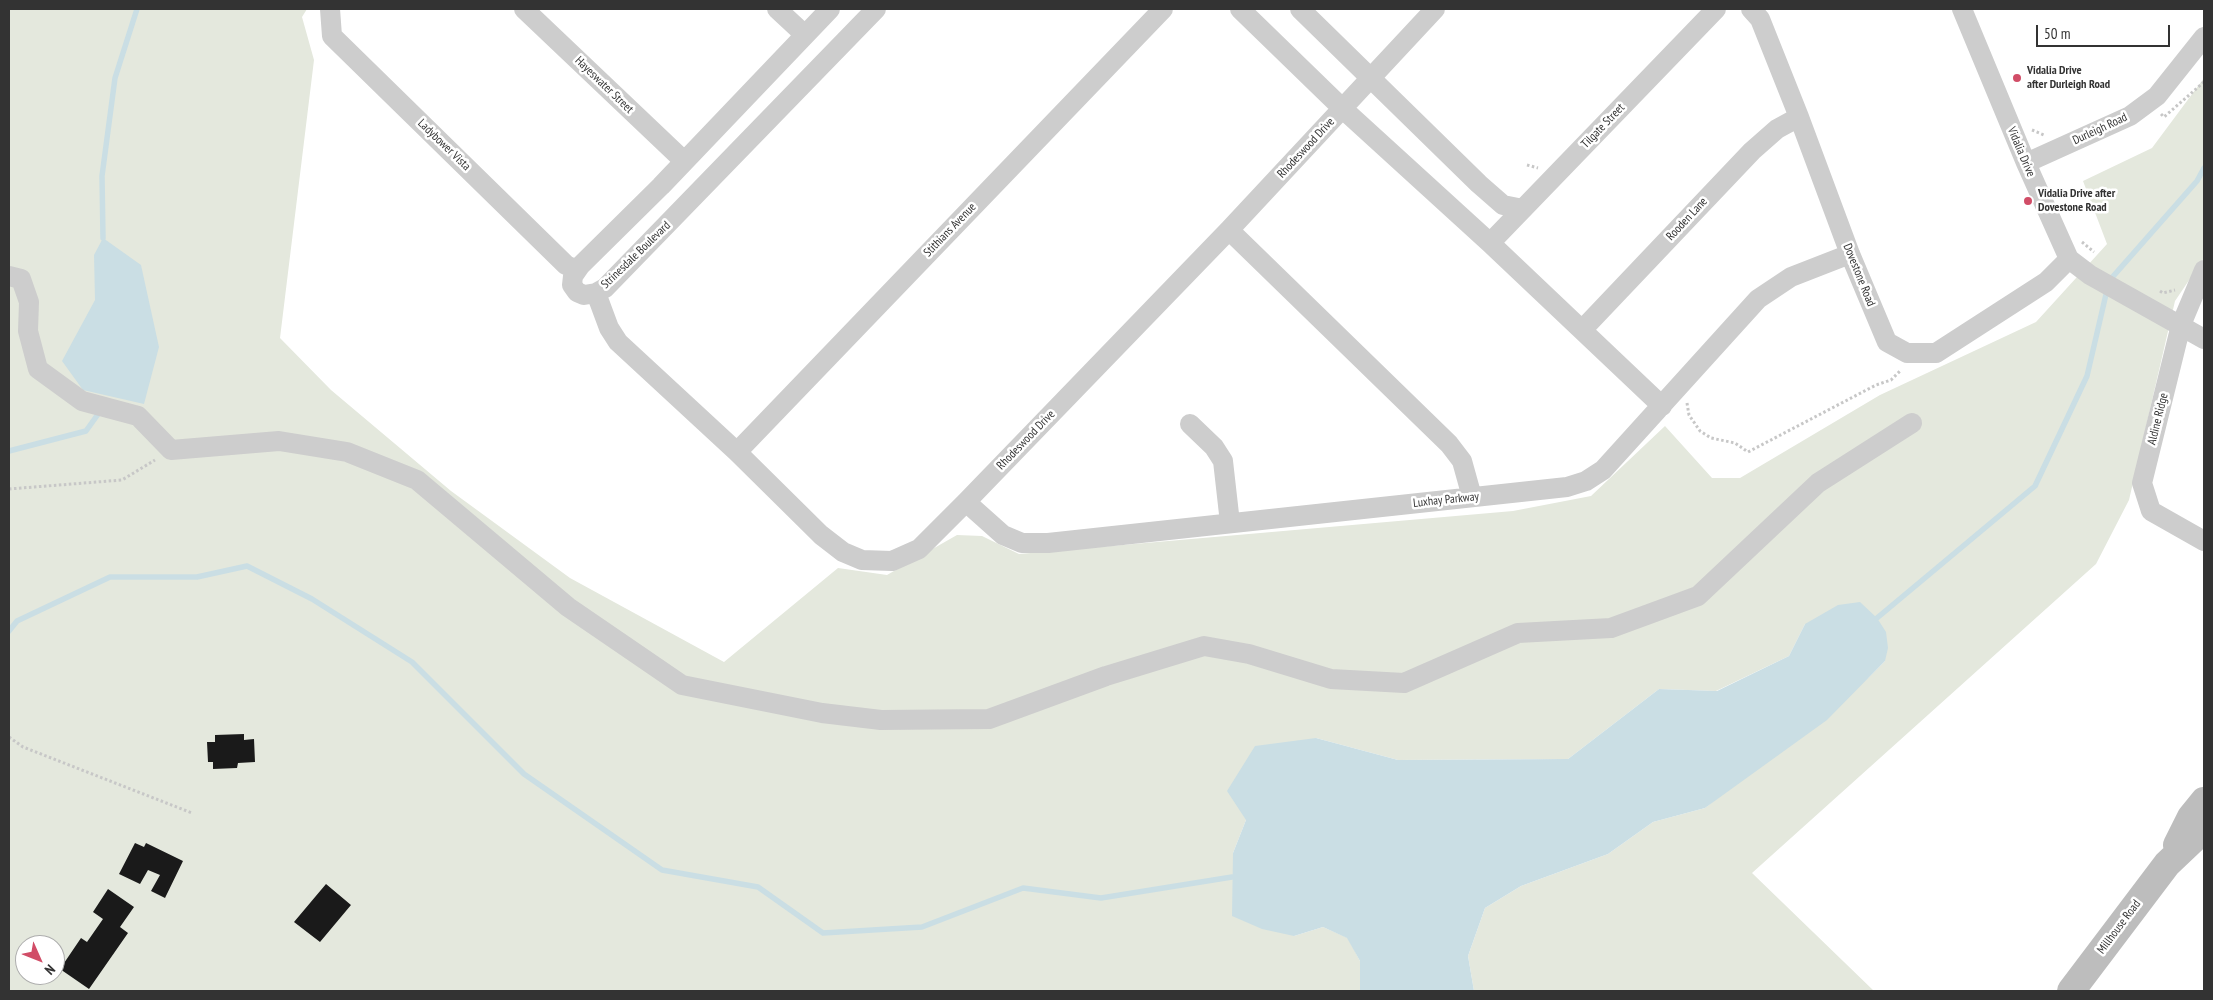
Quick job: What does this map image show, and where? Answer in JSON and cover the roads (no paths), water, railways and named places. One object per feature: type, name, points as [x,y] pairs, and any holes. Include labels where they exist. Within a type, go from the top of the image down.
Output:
[{"type":"main road","name":"Millhouse Road","points":[[2167,864],[2191,817],[2204,801]]},
{"type":"main road","name":"Millhouse Road","points":[[2071,991],[2167,864],[2204,829]]},
{"type":"street","name":"Ladybower Vista","points":[[330,9],[332,36],[566,265],[577,270]]},
{"type":"street","name":"Hayeswater Street","points":[[524,9],[684,161]]},
{"type":"street","points":[[777,9],[805,35]]},
{"type":"street","points":[[577,270],[830,9]]},
{"type":"street","name":"Strinesdale Boulevard","points":[[577,270],[573,276],[572,284],[577,292],[584,295],[596,293],[605,288],[876,9]]},
{"type":"street","name":"Stithians Avenue","points":[[737,452],[1163,9]]},
{"type":"street","points":[[1240,9],[1343,109],[1490,243],[1662,406]]},
{"type":"street","points":[[1300,9],[1479,184],[1503,205],[1523,209]]},
{"type":"street","name":"Rhodeswood Drive","points":[[596,293],[609,328],[618,342],[737,452],[821,535],[843,552],[862,560],[892,561],[919,549],[966,502],[1229,230],[1435,9]]},
{"type":"street","name":"Tilgate Street","points":[[1490,243],[1716,9]]},
{"type":"street","name":"Dovestone Road","points":[[1751,9],[1760,19],[1850,254],[1887,342],[1907,353],[1936,353],[2046,282],[2069,259]]},
{"type":"street","name":"Vidalia Drive","points":[[1962,9],[2026,163],[2069,259],[2090,275],[2204,339]]},
{"type":"street","name":"Durleigh Road","points":[[2026,163],[2130,116],[2157,96],[2204,37]]},
{"type":"street","name":"Rooden Lane","points":[[1582,330],[1752,151],[1777,128],[1799,117]]},
{"type":"street","points":[[1229,230],[1449,444],[1462,461],[1472,497]]},
{"type":"street","name":"Luxhay Parkway","points":[[966,502],[1004,535],[1022,543],[1048,543],[1567,487],[1586,481],[1603,470],[1758,299],[1791,277],[1850,254]]},
{"type":"street","name":"Aldine Ridge","points":[[2204,270],[2180,325],[2142,483],[2151,511],[2204,540]]},
{"type":"street","points":[[9,276],[21,279],[29,302],[28,331],[38,369],[82,401],[138,416],[171,450],[279,441],[347,452],[417,480],[568,607],[682,685],[822,713],[882,720],[989,719],[1106,676],[1204,646],[1250,654],[1332,679],[1404,683],[1518,634],[1612,628],[1698,596],[1818,483],[1912,423]]},
{"type":"street","points":[[1190,424],[1214,447],[1223,461],[1230,523]]},
{"type":"waterway","points":[[103,238],[102,176],[115,78],[137,9]]},
{"type":"waterway","points":[[2109,281],[2197,181],[2204,168]]},
{"type":"waterway","points":[[1877,618],[2035,486],[2087,376],[2107,290]]},
{"type":"waterway","points":[[9,451],[86,431],[101,410]]},
{"type":"waterway","points":[[9,631],[17,621],[110,577],[197,577],[247,566],[312,599],[412,662],[524,774],[662,870],[758,887],[823,933],[922,927],[1023,888],[1101,898],[1232,877]]},
{"type":"place","name":"Vidalia Drive after Durleigh Road","points":[[2017,78]]},
{"type":"place","name":"Vidalia Drive after Dovestone Road","points":[[2028,201]]}]
